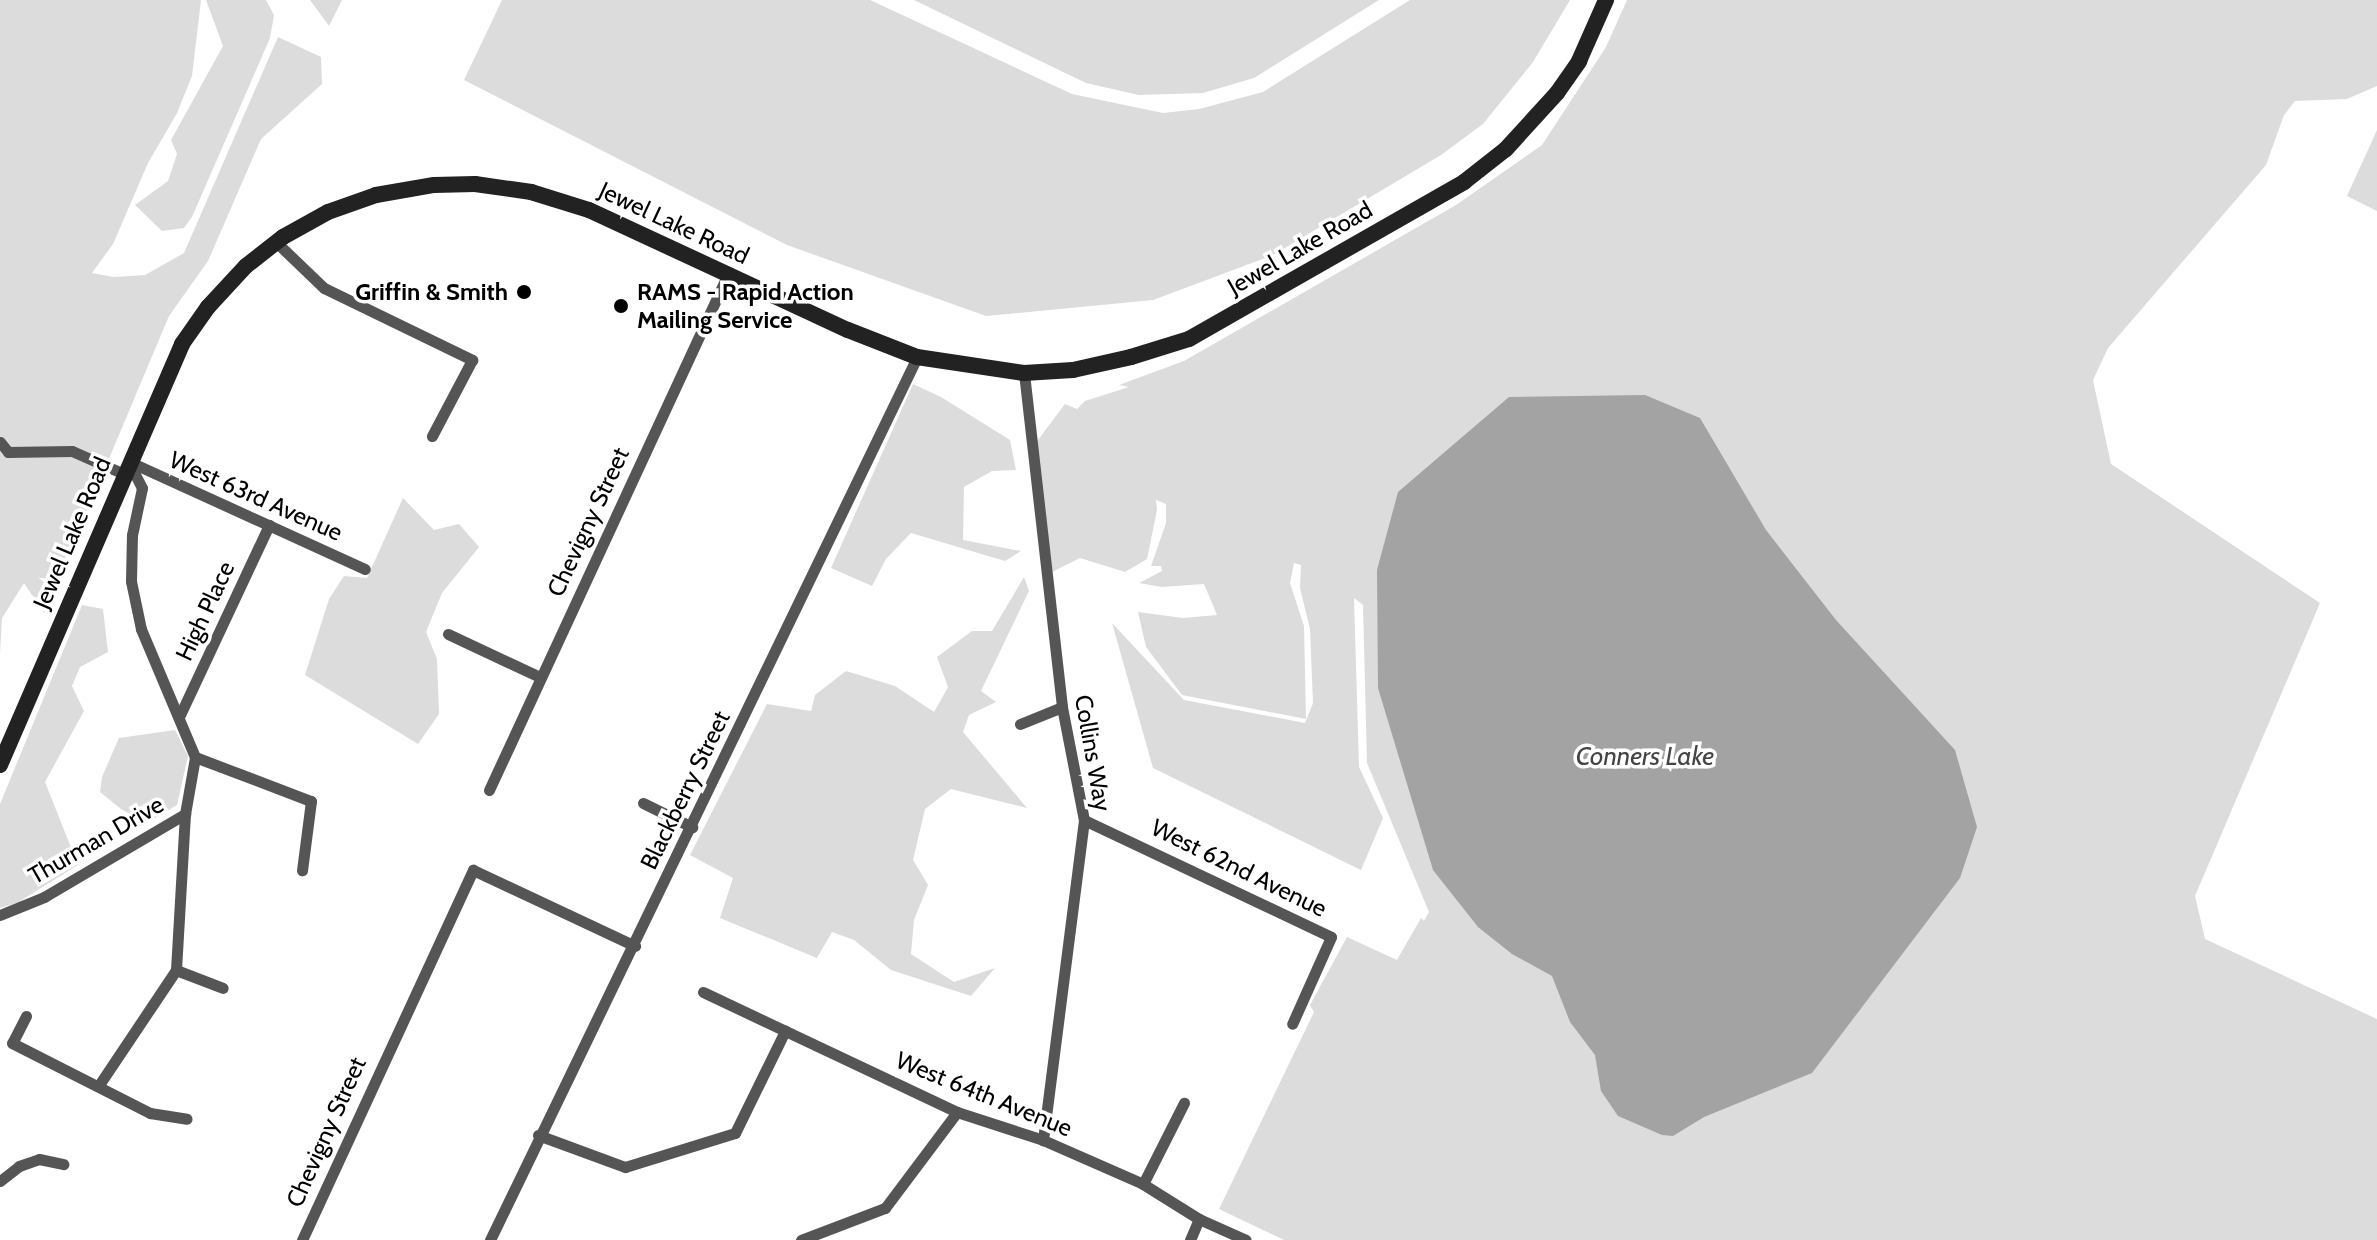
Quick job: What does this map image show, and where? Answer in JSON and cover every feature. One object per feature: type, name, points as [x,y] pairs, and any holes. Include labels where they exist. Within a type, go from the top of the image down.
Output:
[{"type":"main road","name":"Jewel Lake Road","points":[[0,765],[173,361],[192,329],[229,283],[276,242],[328,212],[367,197],[424,186],[475,184],[519,189],[565,201],[848,330],[917,357],[1024,373],[1087,367],[1189,339],[1464,182],[1506,149],[1557,93],[1579,61],[1606,0]]},
{"type":"street","points":[[276,242],[324,288],[472,360],[432,436]]},
{"type":"street","name":"Chevigny Street","points":[[489,790],[728,274]]},
{"type":"street","name":"Blackberry Street","points":[[490,1240],[538,1135],[635,946],[917,357]]},
{"type":"street","name":"Collins Way","points":[[1024,373],[1062,707],[1084,820],[1043,1140]]},
{"type":"street","name":"West 63rd Avenue","points":[[0,442],[8,452],[72,451],[126,468],[269,525],[365,569]]},
{"type":"street","name":"Thurman Drive","points":[[0,915],[44,897],[185,814],[195,757],[180,715],[141,629],[131,581],[132,535],[142,488],[126,468]]},
{"type":"street","name":"High Place","points":[[180,715],[269,525]]},
{"type":"street","points":[[448,634],[540,677]]},
{"type":"street","points":[[1020,724],[1062,707]]},
{"type":"street","points":[[195,757],[311,801],[302,870]]},
{"type":"street","points":[[643,803],[692,827]]},
{"type":"street","points":[[99,1085],[176,970],[185,814]]},
{"type":"street","name":"West 62nd Avenue","points":[[1084,820],[1331,937],[1292,1024]]},
{"type":"street","name":"Chevigny Street","points":[[302,1240],[473,870],[635,946]]},
{"type":"street","points":[[176,970],[223,988]]},
{"type":"street","name":"West 64th Avenue","points":[[703,992],[957,1112],[1043,1140],[1143,1184],[1199,1219],[1246,1240]]},
{"type":"street","points":[[26,1016],[12,1043],[150,1113],[187,1119]]},
{"type":"street","points":[[538,1135],[625,1167],[735,1133],[785,1031]]},
{"type":"street","points":[[1143,1184],[1184,1103]]},
{"type":"street","points":[[801,1240],[885,1208],[957,1112]]},
{"type":"street","points":[[0,1181],[19,1166],[39,1159],[63,1164]]},
{"type":"street","points":[[1190,1240],[1199,1219]]},
{"type":"shaded area","points":[[0,0],[201,0],[192,76],[177,113],[148,163],[113,244],[92,273],[114,277],[145,275],[184,253],[278,37],[321,57],[322,84],[261,139],[208,261],[169,316],[44,613],[24,583],[2,618],[0,654]]},
{"type":"shaded area","points":[[206,0],[266,0],[274,15],[270,38],[192,217],[184,228],[162,231],[135,205],[168,181],[177,154],[171,140],[223,46]]},
{"type":"shaded area","points":[[310,0],[342,0],[329,26]]},
{"type":"shaded area","points":[[502,0],[870,0],[1072,94],[1163,113],[1199,109],[1263,92],[1410,0],[1570,0],[1533,62],[1483,124],[1441,155],[1273,255],[1153,300],[986,316],[787,245],[464,80]]},
{"type":"shaded area","points":[[914,0],[1379,0],[1254,78],[1203,93],[1139,95],[1086,83]]},
{"type":"shaded area","points":[[1627,0],[2377,0],[2377,86],[2347,99],[2295,101],[2284,115],[2266,165],[2108,348],[2093,380],[2111,464],[2320,603],[2195,896],[2205,939],[2377,1019],[2377,1240],[1284,1240],[1219,1209],[1314,1012],[1310,1005],[1347,937],[1397,960],[1421,918],[1424,921],[1429,912],[1367,763],[1363,605],[1354,598],[1359,767],[1383,818],[1361,870],[1153,768],[1112,623],[1184,700],[1305,723],[1313,703],[1310,629],[1300,588],[1301,565],[1294,563],[1290,583],[1304,626],[1306,719],[1182,695],[1146,647],[1138,612],[1183,618],[1217,615],[1204,584],[1162,587],[1139,583],[1162,571],[1161,566],[1151,566],[1166,523],[1166,504],[1156,500],[1157,510],[1147,559],[1125,572],[1080,558],[1052,572],[1035,444],[1065,404],[1077,409],[1085,401],[1129,387],[1119,385],[1184,361],[1456,205],[1542,145],[1606,47]]},
{"type":"shaded area","points":[[2377,130],[2377,211],[2347,196]]},
{"type":"shaded area","points":[[913,384],[941,397],[1010,440],[1016,470],[992,471],[964,487],[963,540],[1021,551],[1005,561],[911,533],[886,559],[872,586],[831,568]]},
{"type":"shaded area","points":[[403,498],[434,530],[459,524],[479,547],[442,593],[426,632],[437,659],[439,714],[418,744],[305,675],[329,599],[344,576],[367,578]]},
{"type":"shaded area","points":[[1024,577],[1029,591],[981,691],[996,702],[969,715],[963,732],[1027,808],[951,789],[925,809],[913,860],[928,885],[914,920],[911,954],[954,982],[995,968],[971,996],[891,970],[854,940],[832,932],[817,958],[720,918],[733,878],[690,855],[767,704],[811,711],[815,695],[846,671],[895,686],[934,712],[948,687],[937,657],[972,631],[992,631]]},
{"type":"shaded area","points":[[82,605],[103,609],[108,652],[80,667],[72,686],[84,711],[45,782],[78,865],[17,903],[0,908],[0,804]]},
{"type":"shaded area","points":[[175,730],[188,756],[177,805],[147,823],[121,809],[100,792],[102,777],[119,738]]},
{"type":"water","name":"Conners Lake","points":[[1645,395],[1700,418],[1766,530],[1836,620],[1955,750],[1977,827],[1960,878],[1812,1073],[1704,1117],[1673,1136],[1662,1135],[1618,1116],[1601,1091],[1595,1055],[1570,1022],[1552,976],[1512,954],[1478,927],[1433,870],[1378,688],[1377,570],[1398,492],[1509,397]]},
{"type":"place","name":"Griffin & Smith","points":[[524,292]]},
{"type":"place","name":"RAMS - Rapid Action Mailing Service","points":[[621,306]]}]
